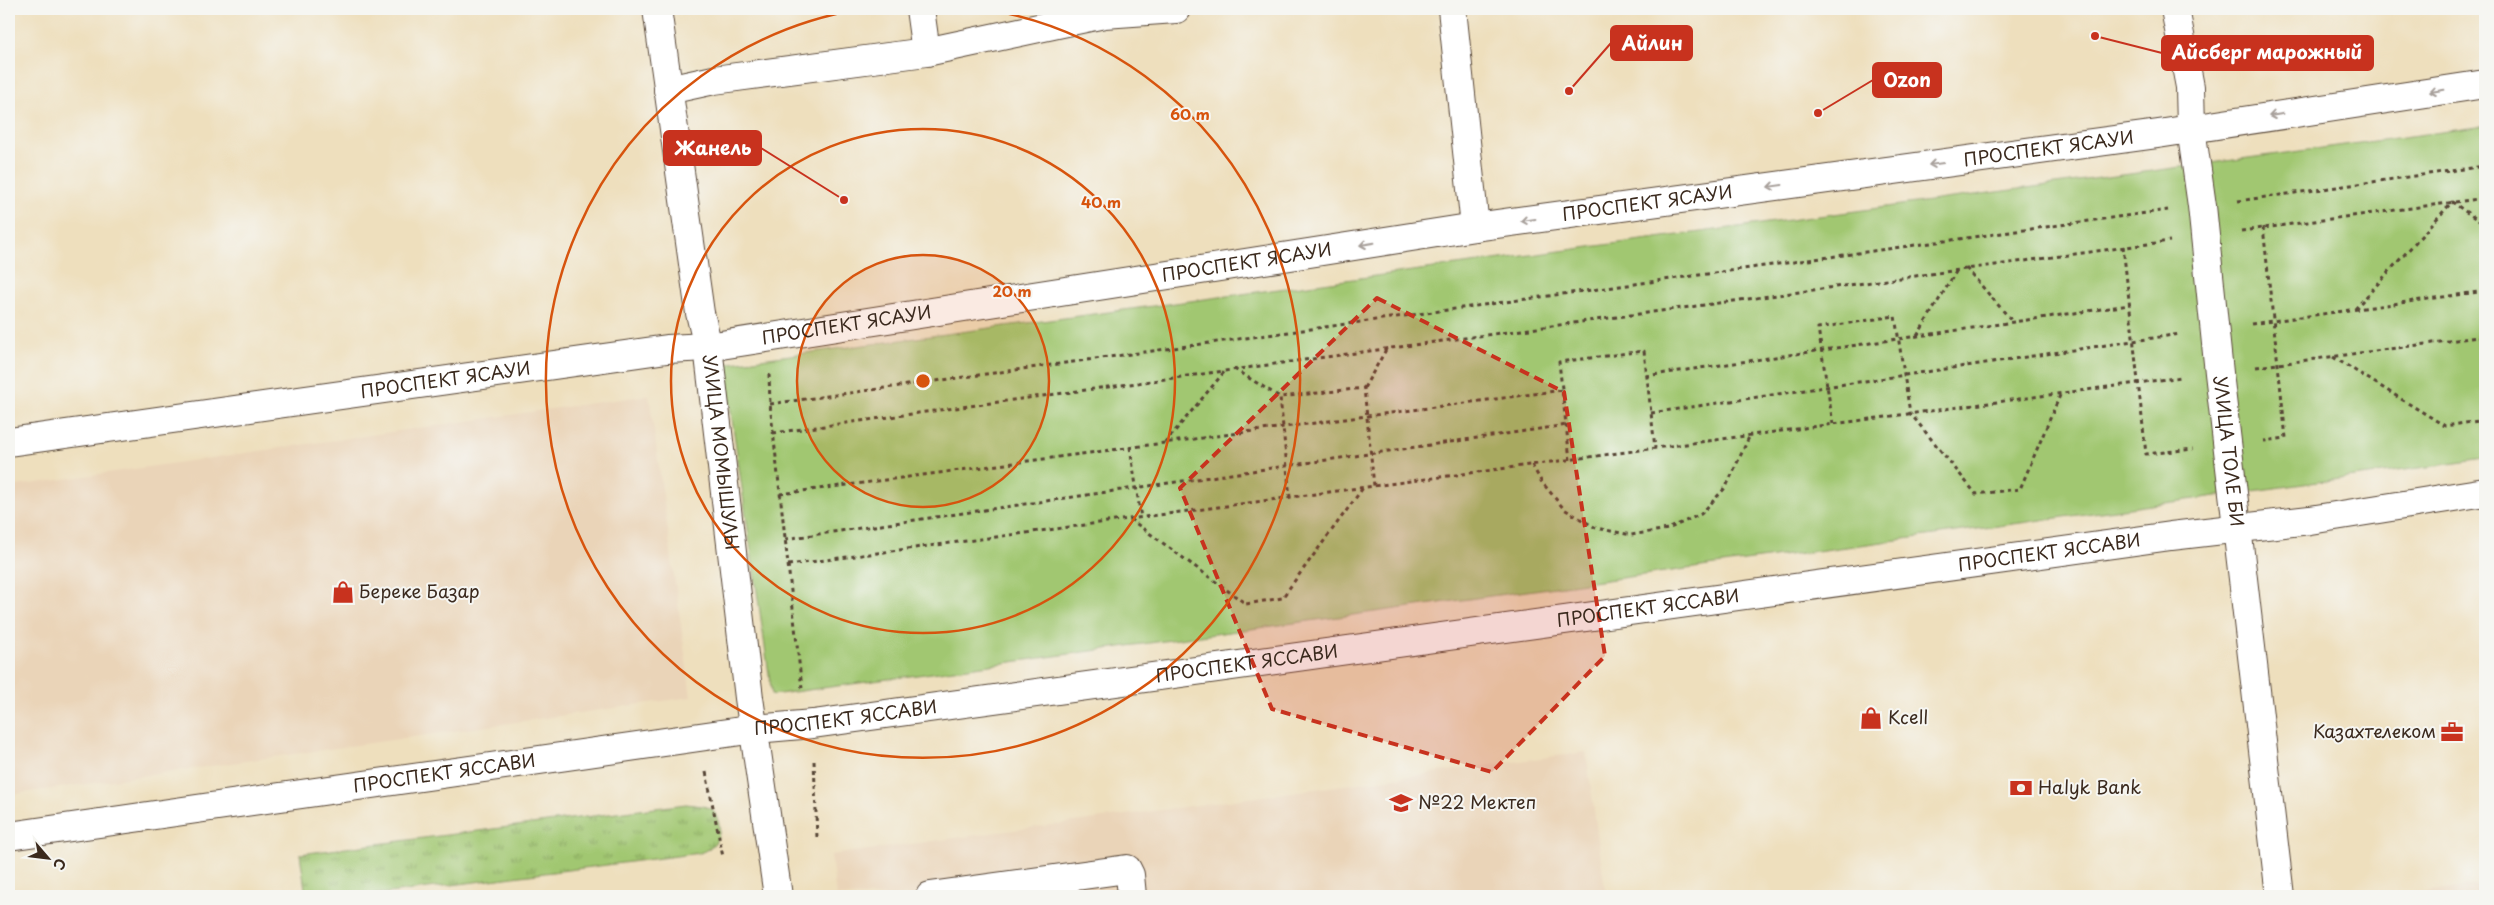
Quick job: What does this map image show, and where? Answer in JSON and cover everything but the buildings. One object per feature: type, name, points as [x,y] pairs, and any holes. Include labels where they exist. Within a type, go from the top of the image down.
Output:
[{"type":"street","name":"УЛИЦА МОМЫШУЛЫ","points":[[657,9],[700,313],[708,347],[749,698],[778,896]]},
{"type":"street","points":[[920,9],[926,52]]},
{"type":"street","points":[[668,90],[714,80],[926,52],[1104,14],[1176,9]]},
{"type":"street","points":[[1452,9],[1475,227]]},
{"type":"street","name":"УЛИЦА ТОЛЕ БИ","points":[[2175,9],[2190,87],[2191,128],[2202,206],[2219,373],[2280,896]]},
{"type":"street","name":"ПРОСПЕКТ ЯСАУИ","points":[[9,442],[667,350],[708,347],[767,336],[1475,227],[2191,128],[2485,84]]},
{"type":"street","name":"ПРОСПЕКТ ЯССАВИ","points":[[9,836],[755,729],[813,724],[2238,527],[2310,520],[2485,492]]},
{"type":"street","points":[[930,896],[1127,869],[1130,875],[1132,896]]},
{"type":"path","points":[[770,404],[2485,166]]},
{"type":"path","points":[[773,433],[2485,198]]},
{"type":"path","points":[[2452,202],[2485,225]]},
{"type":"path","points":[[2354,309],[2452,202]]},
{"type":"path","points":[[1966,268],[2014,322]]},
{"type":"path","points":[[1917,336],[1957,269]]},
{"type":"path","points":[[1651,414],[1904,375],[2485,291]]},
{"type":"path","points":[[1646,376],[2130,305]]},
{"type":"path","points":[[1833,424],[1818,328],[1895,316],[1910,413],[1976,494],[2020,489],[2062,393]]},
{"type":"path","points":[[767,336],[770,404],[802,688],[813,724],[817,838]]},
{"type":"path","points":[[788,565],[2485,336]]},
{"type":"path","points":[[1374,486],[1364,388],[1387,348]]},
{"type":"path","points":[[1570,460],[1559,362],[1644,351],[1655,448]]},
{"type":"path","points":[[2333,356],[2445,426],[2485,420]]},
{"type":"path","points":[[1234,370],[1280,398],[1364,388]]},
{"type":"path","points":[[1165,443],[1225,371]]},
{"type":"path","points":[[780,494],[1563,390]]},
{"type":"path","points":[[1280,398],[1290,498]]},
{"type":"path","points":[[785,539],[1567,424]]},
{"type":"path","points":[[1532,465],[1541,481],[1564,509],[1596,528],[1631,535],[1668,530],[1700,514],[1726,487],[1750,435]]},
{"type":"path","points":[[1130,447],[1140,518]]},
{"type":"path","points":[[1130,519],[1246,604],[1282,598],[1363,488]]},
{"type":"path","points":[[700,737],[723,857]]},
{"type":"highlighted area","points":[[1377,298],[1564,392],[1605,656],[1492,772],[1272,709],[1180,488]]},
{"type":"shaded area","name":"Береке Базар","points":[[649,395],[691,697],[9,795],[9,487]]},
{"type":"shaded area","name":"№22 Мектеп","points":[[1586,752],[1606,896],[836,896],[831,855]]},
{"type":"shaded area","points":[[2485,884],[2485,896],[2403,896]]},
{"type":"green space","points":[[2485,126],[2485,459],[772,695],[724,364]]},
{"type":"green space","points":[[686,804],[712,809],[719,822],[719,835],[713,845],[700,853],[366,896],[306,896],[300,854]]},
{"type":"place","name":"Айсберг марожный","points":[[2095,36]]},
{"type":"place","name":"Айлин","points":[[1569,91]]},
{"type":"place","name":"Ozon","points":[[1818,113]]},
{"type":"place","name":"Жанель","points":[[844,200]]},
{"type":"place","name":"Береке Базар","points":[[343,592]]},
{"type":"place","name":"Kcell","points":[[1871,718]]},
{"type":"place","name":"Казахтелеком","points":[[2452,732]]},
{"type":"place","name":"Halyk Bank","points":[[2021,788]]},
{"type":"place","name":"№22 Мектеп","points":[[1401,803]]}]
